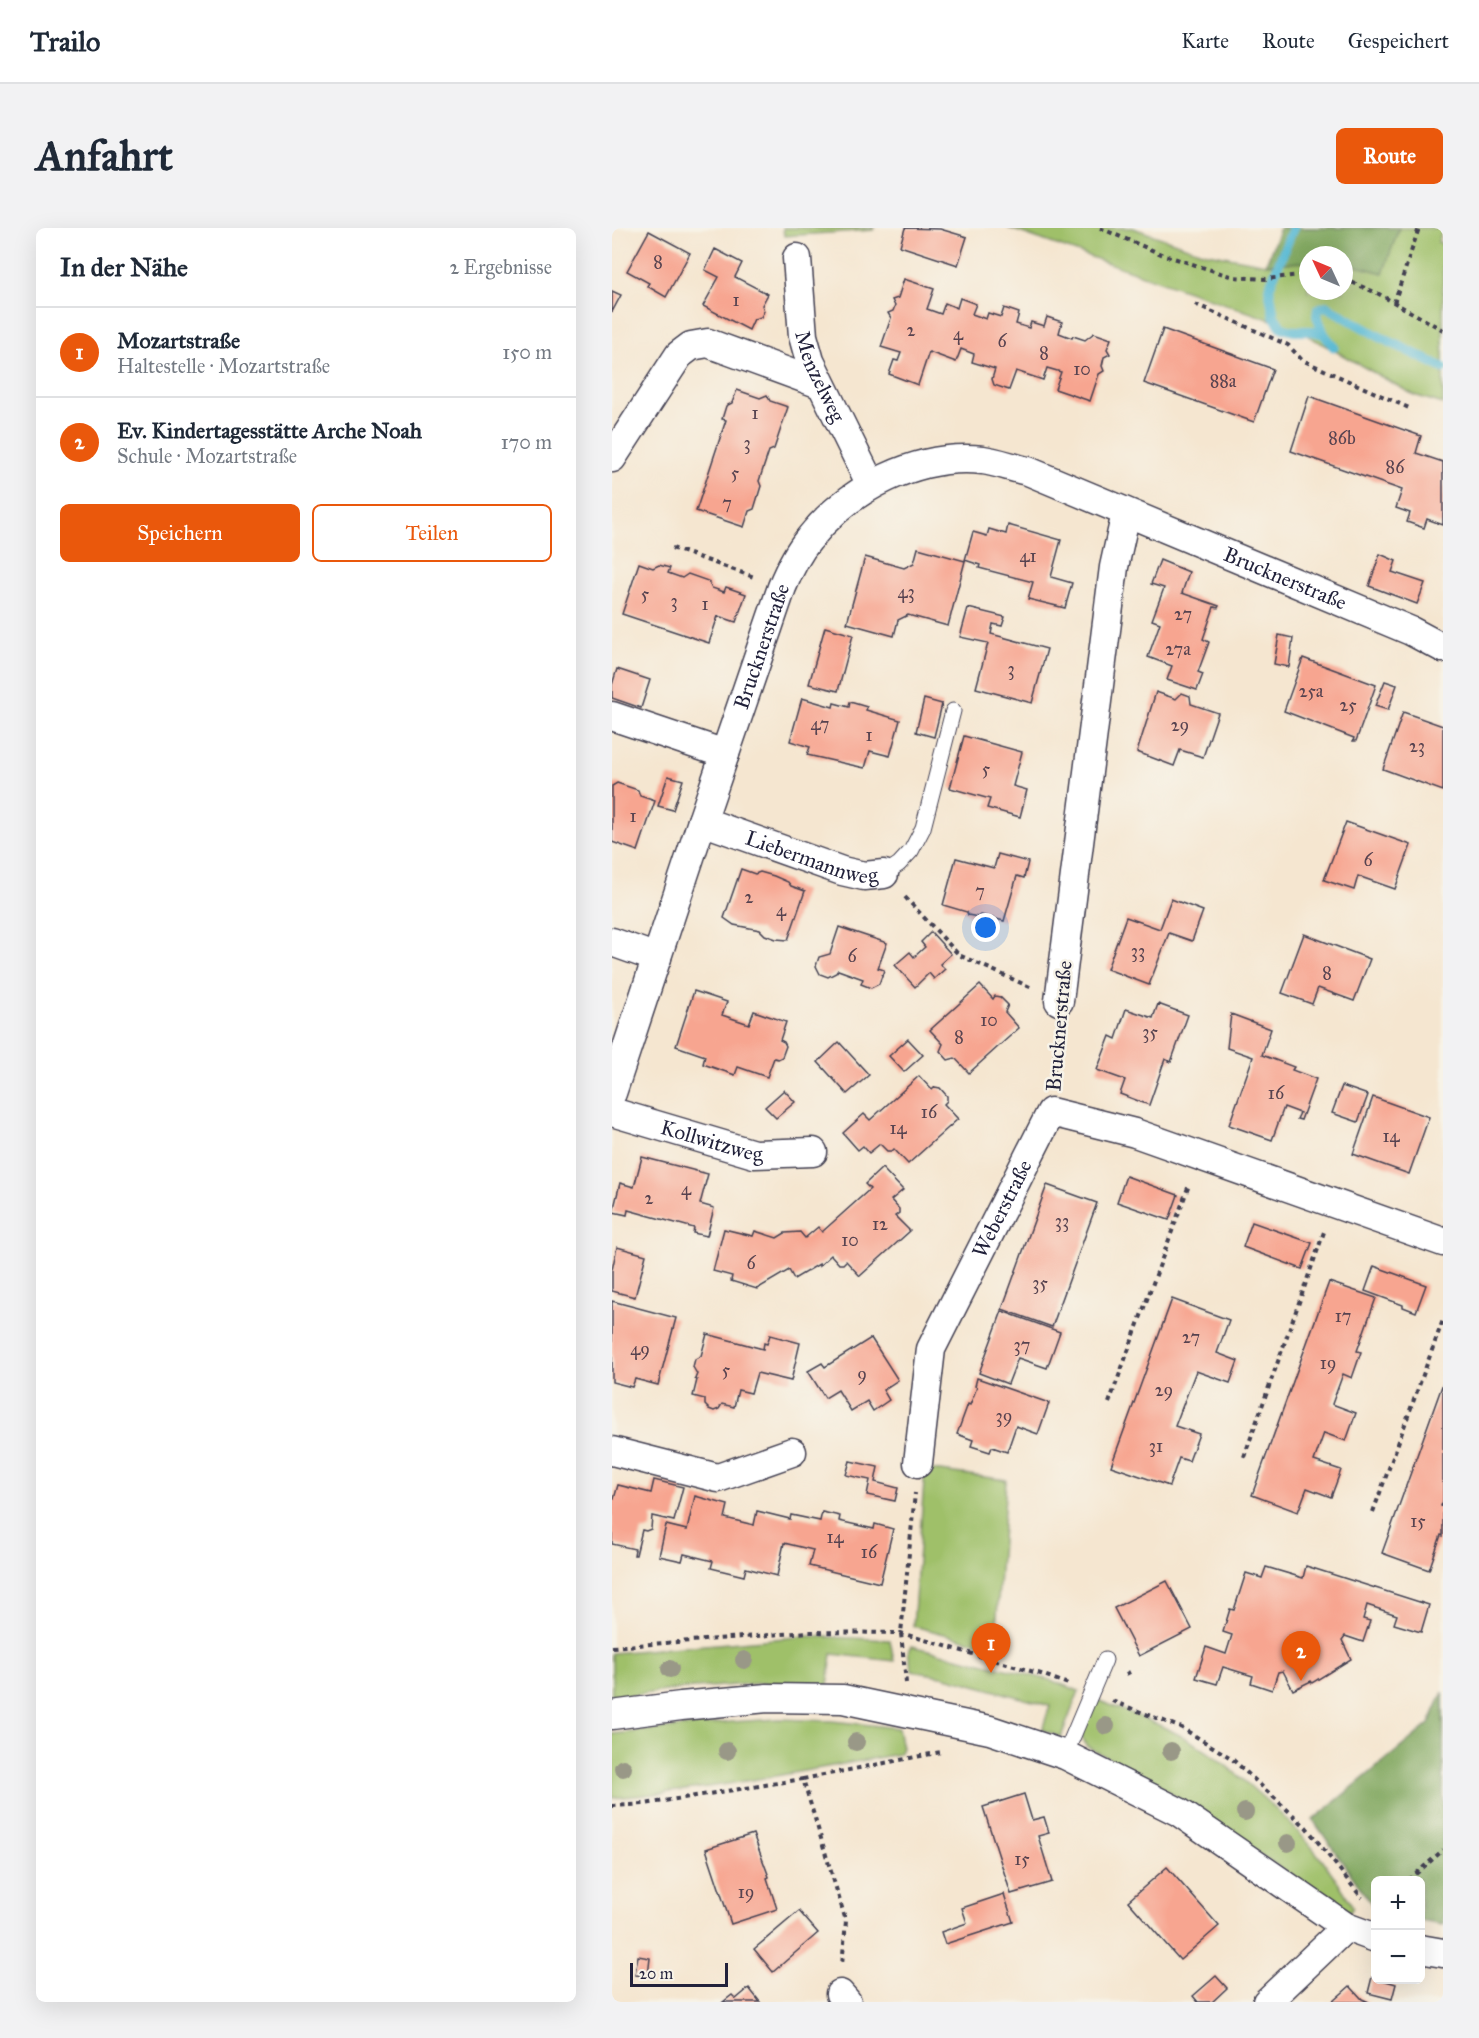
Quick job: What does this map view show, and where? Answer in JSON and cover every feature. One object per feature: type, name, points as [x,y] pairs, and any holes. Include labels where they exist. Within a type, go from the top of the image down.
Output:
[{"type":"street","name":"Menzelweg","points":[[797,258],[803,336],[810,361],[871,485]]},
{"type":"street","points":[[612,458],[679,355],[691,346],[708,343],[820,384]]},
{"type":"street","name":"Brucknerstraße","points":[[612,1093],[782,587],[792,564],[809,538],[828,517],[871,485],[913,467],[943,460],[984,460],[1028,471],[1411,631],[1443,648]]},
{"type":"street","name":"Brucknerstraße","points":[[1059,1000],[1114,567],[1126,513]]},
{"type":"street","points":[[612,716],[725,754]]},
{"type":"street","name":"Liebermannweg","points":[[702,821],[842,871],[864,876],[884,874]]},
{"type":"street","points":[[612,942],[657,958]]},
{"type":"street","name":"Kollwitzweg","points":[[612,1112],[754,1154],[813,1152]]},
{"type":"street","points":[[1051,1112],[1135,1132],[1443,1242]]},
{"type":"street","name":"Weberstraße","points":[[918,1463],[931,1349],[1051,1112]]},
{"type":"street","points":[[612,1451],[718,1478],[792,1452]]},
{"type":"street","points":[[612,1715],[767,1698],[843,1699],[990,1730],[1065,1755],[1179,1812],[1346,1927],[1371,1936]]},
{"type":"street","points":[[1267,2002],[1346,1927]]},
{"type":"street","points":[[1425,1951],[1443,1953]]},
{"type":"lane","points":[[884,874],[899,864],[910,851],[923,828],[953,711]]},
{"type":"lane","points":[[1065,1755],[1104,1660]]},
{"type":"path","points":[[1100,228],[1161,254],[1233,277],[1266,279],[1299,275]]},
{"type":"path","points":[[1394,303],[1419,228]]},
{"type":"path","points":[[1353,283],[1377,293],[1443,330]]},
{"type":"path","points":[[1195,304],[1288,345],[1302,360],[1409,408]]},
{"type":"path","points":[[672,548],[782,587]]},
{"type":"path","name":"Liebermannweg","points":[[884,874],[959,955],[1059,1000]]},
{"type":"path","name":"Brucknerstraße","points":[[1051,1112],[1059,1000]]},
{"type":"path","points":[[1109,1403],[1200,1156]]},
{"type":"path","points":[[1244,1457],[1335,1203]]},
{"type":"path","points":[[1373,1512],[1443,1320]]},
{"type":"path","points":[[910,1713],[901,1633],[918,1463]]},
{"type":"path","points":[[612,1806],[645,1804],[803,1779],[962,1748],[990,1730]]},
{"type":"path","points":[[803,1779],[846,1921],[843,1998]]},
{"type":"path","points":[[1414,1876],[1443,1850]]},
{"type":"green space","points":[[783,228],[874,228],[873,230],[784,236]]},
{"type":"green space","points":[[1008,228],[1133,228],[1202,252],[1266,264],[1280,228],[1443,228],[1438,242],[1443,244],[1443,404],[1414,395],[1294,328]]},
{"type":"green space","points":[[1280,228],[1399,228],[1383,273],[1353,265],[1353,246],[1299,246],[1299,262],[1266,264]]},
{"type":"green space","points":[[925,1469],[1006,1480],[995,1647],[913,1626]]},
{"type":"green space","points":[[809,1636],[890,1640],[894,1661],[832,1654],[828,1685],[765,1683],[681,1689],[612,1698],[612,1653]]},
{"type":"green space","points":[[912,1646],[1050,1680],[1079,1691],[1061,1737],[1042,1730],[1050,1706],[942,1676],[912,1671],[908,1652]]},
{"type":"green space","points":[[1443,1692],[1443,1925],[1425,1922],[1425,1876],[1371,1876],[1371,1903],[1313,1820],[1429,1724]]},
{"type":"green space","points":[[1095,1699],[1180,1736],[1207,1752],[1236,1774],[1280,1813],[1320,1857],[1353,1907],[1350,1912],[1287,1873],[1161,1787],[1086,1746],[1081,1735]]},
{"type":"green space","points":[[779,1719],[832,1721],[898,1728],[902,1748],[899,1754],[792,1773],[684,1790],[612,1798],[612,1734]]},
{"type":"building","points":[[905,228],[940,229],[967,237],[958,265],[900,246]]},
{"type":"building","points":[[649,231],[690,253],[666,297],[647,286],[649,283],[627,271]]},
{"type":"building","points":[[715,249],[742,263],[735,277],[768,294],[762,305],[764,311],[761,317],[754,319],[749,330],[703,306],[719,277],[705,270]]},
{"type":"building","points":[[904,279],[934,289],[927,309],[941,314],[945,303],[957,308],[960,298],[976,304],[972,314],[986,319],[988,313],[1001,317],[1004,308],[1019,313],[1016,324],[1029,328],[1031,322],[1044,326],[1047,317],[1062,322],[1059,333],[1072,338],[1073,336],[1085,340],[1094,333],[1111,339],[1107,349],[1110,354],[1104,357],[1102,366],[1104,371],[1099,374],[1090,401],[1055,389],[1061,372],[1047,368],[1043,380],[1016,371],[1009,390],[994,385],[992,379],[995,369],[972,362],[974,354],[961,349],[956,362],[929,352],[918,385],[889,374],[894,360],[898,361],[901,353],[881,347],[891,318],[888,313],[893,311],[895,306],[892,300],[898,298]]},
{"type":"building","points":[[612,291],[621,295],[612,312]]},
{"type":"building","points":[[1163,329],[1273,369],[1254,422],[1144,383]]},
{"type":"building","points":[[737,390],[760,398],[767,395],[770,401],[788,407],[774,449],[769,451],[759,481],[761,486],[754,509],[749,511],[744,527],[696,511],[726,420],[722,419],[726,406],[732,403]]},
{"type":"building","points":[[1309,396],[1421,436],[1416,453],[1443,462],[1443,525],[1427,519],[1424,528],[1407,522],[1410,513],[1396,508],[1402,490],[1291,451]]},
{"type":"building","points":[[1008,525],[1061,540],[1051,577],[1072,583],[1065,608],[1028,599],[1033,582],[979,568],[980,565],[965,560],[973,532],[987,536],[989,529],[1006,534]]},
{"type":"building","points":[[918,548],[965,561],[948,626],[908,615],[898,620],[894,636],[847,623],[865,557],[904,568],[914,563]]},
{"type":"building","points":[[1380,554],[1396,561],[1392,572],[1425,583],[1417,604],[1369,586]]},
{"type":"building","points":[[1160,560],[1189,572],[1182,593],[1219,606],[1214,607],[1203,639],[1209,642],[1198,672],[1203,674],[1197,690],[1167,680],[1172,666],[1148,657],[1160,623],[1152,620],[1164,588],[1151,584]]},
{"type":"building","points":[[639,563],[653,568],[659,565],[670,568],[668,573],[682,578],[688,574],[708,581],[712,588],[724,592],[726,587],[746,594],[736,622],[718,616],[709,643],[622,614]]},
{"type":"building","points":[[968,608],[1005,617],[1002,626],[993,624],[991,634],[1047,649],[1032,703],[976,688],[988,643],[960,637]]},
{"type":"building","points":[[825,627],[853,635],[838,691],[809,684]]},
{"type":"building","points":[[1279,635],[1293,638],[1289,667],[1274,664]]},
{"type":"building","points":[[1303,658],[1376,685],[1356,741],[1353,741],[1354,738],[1284,711]]},
{"type":"building","points":[[617,669],[650,680],[641,708],[612,698],[612,685]]},
{"type":"building","points":[[1385,681],[1397,685],[1388,710],[1375,706]]},
{"type":"building","points":[[1156,692],[1176,699],[1182,693],[1190,696],[1191,704],[1218,713],[1203,757],[1180,750],[1174,766],[1137,752]]},
{"type":"building","points":[[802,698],[833,707],[834,703],[849,707],[850,702],[867,707],[866,710],[900,720],[890,756],[870,751],[865,768],[807,755],[810,747],[790,741]]},
{"type":"building","points":[[924,699],[942,704],[934,737],[916,732]]},
{"type":"building","points":[[1403,712],[1443,726],[1443,791],[1383,769]]},
{"type":"building","points":[[964,736],[1022,752],[1013,786],[1027,790],[1020,817],[987,808],[990,799],[950,788]]},
{"type":"building","points":[[668,776],[683,780],[673,810],[658,806]]},
{"type":"building","points":[[617,783],[638,790],[640,796],[655,801],[638,851],[612,842],[612,786]]},
{"type":"building","points":[[1346,822],[1411,845],[1395,889],[1358,876],[1354,890],[1324,880]]},
{"type":"building","points":[[998,854],[1028,862],[1024,878],[1017,876],[1004,921],[981,915],[978,917],[968,915],[967,912],[943,905],[956,858],[994,868]]},
{"type":"building","points":[[741,869],[755,874],[760,872],[774,876],[805,891],[788,940],[776,939],[765,935],[760,930],[734,925],[724,918]]},
{"type":"building","points":[[1171,899],[1203,911],[1192,941],[1169,933],[1149,985],[1107,969],[1126,917],[1160,929]]},
{"type":"building","points":[[839,927],[887,943],[878,968],[884,970],[879,984],[871,988],[861,984],[863,979],[838,970],[828,977],[820,974],[816,966],[819,957],[830,954]]},
{"type":"building","points":[[931,932],[951,954],[940,964],[945,969],[934,979],[929,973],[915,987],[895,965],[910,952],[914,957],[925,947],[921,942]]},
{"type":"building","points":[[1304,934],[1370,959],[1354,1001],[1318,988],[1312,1004],[1282,993]]},
{"type":"building","points":[[980,985],[993,999],[995,996],[1000,997],[1008,1005],[1005,1012],[1019,1028],[969,1073],[955,1058],[948,1060],[940,1051],[943,1044],[930,1030]]},
{"type":"building","points":[[694,991],[727,1002],[722,1015],[749,1024],[754,1011],[786,1022],[780,1040],[786,1046],[782,1057],[774,1058],[767,1077],[738,1067],[735,1075],[703,1064],[705,1056],[676,1046]]},
{"type":"building","points":[[1158,1004],[1188,1015],[1171,1062],[1165,1059],[1149,1105],[1120,1094],[1125,1080],[1097,1070],[1110,1036],[1116,1039],[1126,1009],[1153,1018]]},
{"type":"building","points":[[1231,1014],[1271,1029],[1262,1055],[1294,1067],[1292,1070],[1316,1079],[1301,1120],[1297,1119],[1300,1113],[1284,1107],[1272,1140],[1229,1125],[1253,1057],[1227,1048]]},
{"type":"building","points":[[908,1039],[923,1055],[904,1072],[889,1056]]},
{"type":"building","points":[[839,1042],[869,1075],[847,1094],[818,1062]]},
{"type":"building","points":[[919,1076],[932,1090],[935,1087],[940,1088],[947,1096],[944,1104],[958,1119],[908,1164],[894,1149],[887,1151],[880,1144],[869,1153],[863,1146],[858,1150],[843,1133],[864,1114],[870,1120]]},
{"type":"building","points":[[1342,1086],[1368,1095],[1358,1122],[1332,1113]]},
{"type":"building","points":[[784,1090],[795,1102],[776,1118],[765,1107]]},
{"type":"building","points":[[1373,1097],[1429,1117],[1409,1174],[1353,1154]]},
{"type":"building","points":[[642,1157],[708,1174],[700,1204],[714,1208],[707,1236],[693,1233],[694,1228],[628,1210],[627,1215],[613,1212],[620,1183],[634,1187]]},
{"type":"building","points":[[882,1168],[903,1190],[891,1200],[899,1209],[899,1213],[895,1216],[910,1231],[860,1276],[846,1261],[839,1264],[831,1255],[819,1266],[819,1264],[794,1279],[789,1270],[757,1289],[731,1281],[732,1276],[713,1271],[724,1229],[753,1236],[755,1231],[777,1238],[785,1233],[800,1232],[805,1238],[818,1227],[822,1232],[870,1189],[865,1184]]},
{"type":"building","points":[[1126,1176],[1178,1195],[1169,1220],[1117,1202]]},
{"type":"building","points":[[1047,1185],[1097,1203],[1052,1327],[1002,1309]]},
{"type":"building","points":[[1252,1222],[1312,1243],[1302,1269],[1243,1247]]},
{"type":"building","points":[[617,1247],[646,1255],[635,1297],[612,1291],[612,1270]]},
{"type":"building","points":[[1374,1266],[1426,1285],[1416,1312],[1365,1291]]},
{"type":"building","points":[[1329,1282],[1376,1298],[1357,1351],[1361,1352],[1352,1378],[1343,1374],[1332,1404],[1356,1413],[1346,1441],[1324,1433],[1314,1461],[1341,1470],[1331,1497],[1307,1488],[1298,1512],[1252,1495]]},
{"type":"building","points":[[1172,1299],[1229,1320],[1217,1353],[1238,1361],[1230,1383],[1196,1371],[1175,1426],[1199,1434],[1189,1461],[1179,1458],[1169,1486],[1111,1466]]},
{"type":"building","points":[[612,1301],[676,1318],[658,1385],[635,1379],[632,1387],[612,1382]]},
{"type":"building","points":[[1002,1311],[1060,1332],[1047,1368],[1018,1358],[1008,1384],[979,1373]]},
{"type":"building","points":[[707,1334],[763,1349],[770,1335],[800,1343],[791,1381],[757,1373],[751,1393],[738,1390],[734,1407],[722,1404],[714,1411],[709,1409],[705,1405],[705,1399],[693,1396],[697,1374],[693,1367],[695,1359],[701,1356]]},
{"type":"building","points":[[871,1338],[898,1380],[883,1390],[889,1400],[873,1411],[867,1401],[851,1411],[838,1390],[825,1398],[808,1371],[822,1363],[825,1367]]},
{"type":"building","points":[[977,1378],[1049,1403],[1038,1434],[1016,1426],[1007,1452],[992,1447],[990,1452],[971,1446],[973,1440],[957,1434],[977,1387],[975,1386]]},
{"type":"building","points":[[1443,1383],[1443,1501],[1441,1506],[1443,1507],[1443,1536],[1441,1535],[1429,1570],[1382,1553]]},
{"type":"building","points":[[850,1461],[878,1467],[875,1482],[898,1488],[895,1501],[867,1495],[870,1480],[846,1475]]},
{"type":"building","points":[[654,1480],[683,1487],[674,1521],[652,1516],[651,1529],[642,1530],[636,1555],[634,1555],[635,1549],[612,1544],[612,1498],[614,1499],[618,1485],[651,1493]]},
{"type":"building","points":[[695,1496],[728,1505],[725,1518],[754,1525],[757,1511],[790,1519],[791,1515],[820,1521],[822,1512],[840,1516],[839,1521],[874,1529],[875,1524],[893,1529],[880,1583],[809,1566],[813,1550],[784,1543],[777,1576],[746,1568],[744,1576],[711,1568],[713,1561],[684,1554],[682,1561],[659,1556],[666,1525],[687,1530]]},
{"type":"building","points":[[1306,1566],[1429,1605],[1421,1632],[1394,1624],[1397,1615],[1367,1605],[1363,1619],[1370,1621],[1363,1642],[1345,1636],[1342,1640],[1351,1659],[1312,1683],[1311,1681],[1293,1690],[1283,1671],[1278,1672],[1272,1690],[1251,1683],[1253,1676],[1223,1667],[1217,1684],[1196,1678],[1206,1647],[1226,1654],[1232,1635],[1223,1632],[1230,1609],[1234,1610],[1246,1573],[1262,1578],[1266,1567],[1303,1578]]},
{"type":"building","points":[[1167,1581],[1192,1629],[1139,1656],[1114,1608]]},
{"type":"building","points":[[1024,1794],[1032,1820],[1044,1817],[1049,1833],[1038,1836],[1052,1882],[1011,1894],[983,1807]]},
{"type":"building","points":[[753,1834],[769,1877],[767,1878],[777,1909],[731,1924],[706,1849]]},
{"type":"building","points":[[1167,1867],[1219,1926],[1180,1960],[1128,1901]]},
{"type":"building","points":[[1004,1894],[1013,1922],[945,1944],[941,1932],[967,1923],[962,1908]]},
{"type":"building","points":[[799,1911],[818,1933],[773,1972],[754,1949]]},
{"type":"building","points":[[638,1956],[650,1958],[648,1976],[635,1975]]},
{"type":"building","points":[[1216,1976],[1227,1988],[1212,2002],[1198,2002],[1193,1996]]},
{"type":"building","points":[[1371,1981],[1371,1984],[1396,1984],[1392,1999],[1368,1993]]},
{"type":"building","points":[[1350,1986],[1362,1999],[1369,2002],[1332,2002]]},
{"type":"building","points":[[749,1988],[760,2002],[723,2002],[732,1995],[736,1999]]},
{"type":"waterway","points":[[1293,228],[1269,288],[1274,316],[1282,328],[1324,334],[1334,347]]},
{"type":"waterway","points":[[1324,334],[1317,316],[1318,309],[1326,306],[1380,337],[1443,368]]},
{"type":"place","name":"Mozartstraße","points":[[991,1673]]},
{"type":"place","name":"Ev. Kindertagesstätte Arche Noah","points":[[1301,1681]]}]
